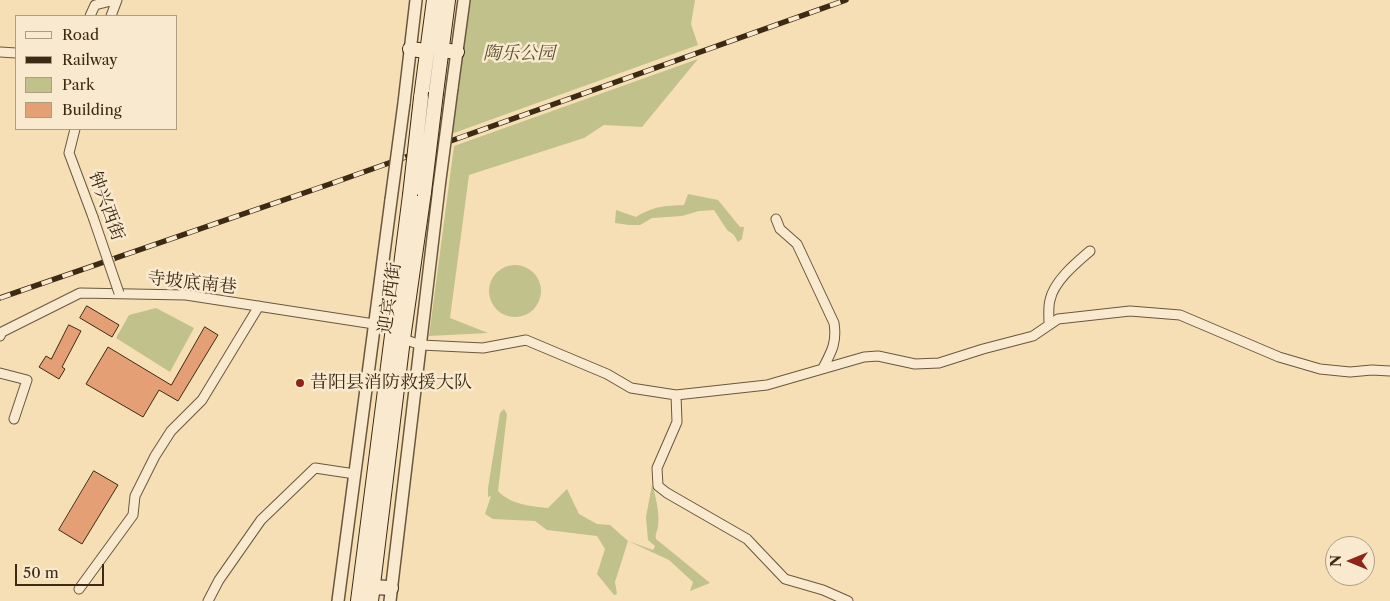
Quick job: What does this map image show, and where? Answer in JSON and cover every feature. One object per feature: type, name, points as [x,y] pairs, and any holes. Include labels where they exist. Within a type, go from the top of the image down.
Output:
[{"type":"main road","name":"迎宾西街","points":[[372,594],[436,92],[434,0]]},
{"type":"main road","name":"迎宾西街","points":[[358,601],[421,98],[448,0]]},
{"type":"main road","points":[[410,49],[457,52]]},
{"type":"main road","points":[[392,329],[403,339]]},
{"type":"main road","points":[[372,594],[390,595]]},
{"type":"street","points":[[90,15],[95,5],[116,0]]},
{"type":"street","points":[[111,15],[116,0]]},
{"type":"street","points":[[338,601],[416,0]]},
{"type":"street","points":[[390,595],[439,187],[464,0]]},
{"type":"street","points":[[0,52],[15,53]]},
{"type":"street","name":"钟兴西街","points":[[75,130],[69,152],[118,293]]},
{"type":"street","points":[[776,219],[780,229],[797,244],[834,323],[836,336],[832,350],[823,368]]},
{"type":"street","points":[[1049,324],[1050,299],[1060,280],[1068,270],[1090,251]]},
{"type":"street","name":"寺坡底南巷","points":[[0,336],[2,332],[80,293],[186,295],[374,324],[392,329]]},
{"type":"street","points":[[79,589],[132,515],[135,496],[155,456],[171,431],[202,400],[259,306]]},
{"type":"street","points":[[403,339],[421,345],[483,348],[526,340],[606,374],[631,388],[676,395],[767,385],[864,357],[878,356],[915,364],[939,364],[983,349],[1033,336],[1058,319],[1130,311],[1180,315],[1279,357],[1320,369],[1350,372],[1390,371]]},
{"type":"street","points":[[0,373],[27,380],[14,419]]},
{"type":"street","points":[[676,395],[677,422],[658,468],[658,486],[746,539],[785,579],[823,590],[848,601]]},
{"type":"street","points":[[208,601],[219,580],[262,520],[315,468],[355,474]]},
{"type":"green space","name":"陶乐公园","points":[[471,0],[695,0],[691,24],[698,45],[451,134]]},
{"type":"green space","points":[[698,59],[642,127],[604,125],[584,138],[469,175],[450,318],[488,333],[429,336],[454,146]]},
{"type":"green space","points":[[688,194],[718,200],[740,227],[744,227],[742,239],[738,242],[734,235],[727,230],[714,210],[699,211],[682,216],[652,218],[640,225],[615,223],[616,210],[636,217],[659,207],[684,205]]},
{"type":"green space","points":[[515,265],[529,269],[537,277],[541,291],[537,305],[529,313],[515,317],[501,313],[493,305],[489,291],[493,277],[501,269]]},
{"type":"green space","points":[[156,308],[194,328],[170,372],[116,338],[129,315]]},
{"type":"green space","points":[[504,409],[507,414],[498,491],[515,502],[548,508],[567,489],[579,514],[597,524],[610,525],[628,541],[615,582],[617,594],[614,595],[597,574],[605,549],[597,536],[547,530],[535,521],[493,519],[485,514],[491,496],[488,497],[488,488],[500,413]]},
{"type":"green space","points":[[652,485],[658,517],[656,539],[710,583],[690,591],[693,582],[669,560],[628,541],[653,550],[655,546],[648,540],[646,517]]},
{"type":"building","points":[[87,306],[119,325],[112,337],[80,318]]},
{"type":"building","points":[[69,325],[81,331],[62,367],[65,369],[59,379],[39,367],[46,356],[51,359]]},
{"type":"building","points":[[205,327],[218,335],[178,401],[159,390],[143,417],[86,384],[108,347],[171,385]]},
{"type":"building","points":[[94,471],[118,485],[82,544],[59,530]]},
{"type":"railway","points":[[0,298],[330,184],[846,0]]},
{"type":"place","name":"昔阳县消防救援大队","points":[[300,383]]}]
